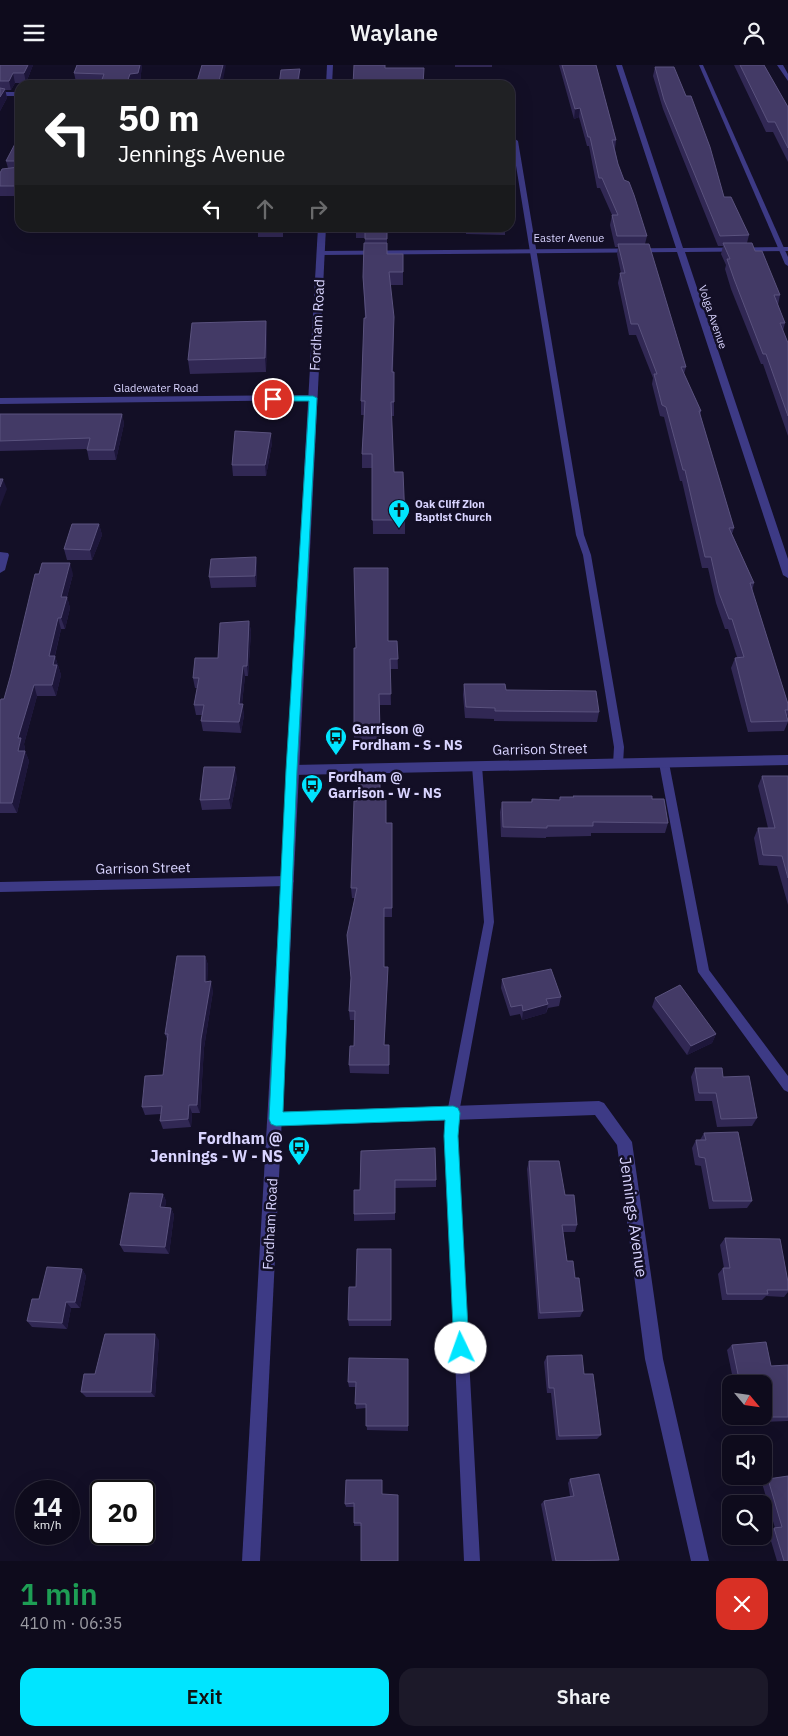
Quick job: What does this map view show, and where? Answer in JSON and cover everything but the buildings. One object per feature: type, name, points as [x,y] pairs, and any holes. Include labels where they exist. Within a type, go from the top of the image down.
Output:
[{"type":"street","points":[[329,80],[330,65]]},
{"type":"street","name":"Volga Avenue","points":[[619,65],[678,249],[788,575]]},
{"type":"street","points":[[780,65],[788,79]]},
{"type":"street","points":[[0,95],[15,94]]},
{"type":"street","name":"Fordham Road","points":[[251,1561],[322,232]]},
{"type":"street","name":"Easter Avenue","points":[[321,253],[785,249]]},
{"type":"street","name":"Gladewater Road","points":[[0,401],[313,398]]},
{"type":"street","points":[[0,569],[2,555]]},
{"type":"street","name":"Garrison Street","points":[[292,770],[788,760]]},
{"type":"street","name":"Garrison Street","points":[[0,887],[287,881]]},
{"type":"street","name":"Jennings Avenue","points":[[276,1119],[599,1108],[624,1142],[654,1359],[700,1561]]},
{"type":"lane","points":[[701,65],[785,249],[788,263]]},
{"type":"lane","points":[[515,141],[580,535],[587,555],[618,747],[618,764]]},
{"type":"lane","points":[[664,763],[704,972],[788,1086]]},
{"type":"lane","points":[[472,1561],[451,1136],[453,1113],[489,922],[477,766]]},
{"type":"place","name":"Oak Cliff Zion Baptist Church","points":[[399,529]]},
{"type":"place","name":"Garrison @ Fordham - S - NS","points":[[336,756]]},
{"type":"place","name":"Fordham @ Garrison - W - NS","points":[[312,804]]},
{"type":"place","name":"Fordham @ Jennings - W - NS","points":[[299,1166]]},
{"type":"route","points":[[273,399],[313,398],[292,770],[276,1119],[453,1113],[451,1136],[461,1348]]}]
